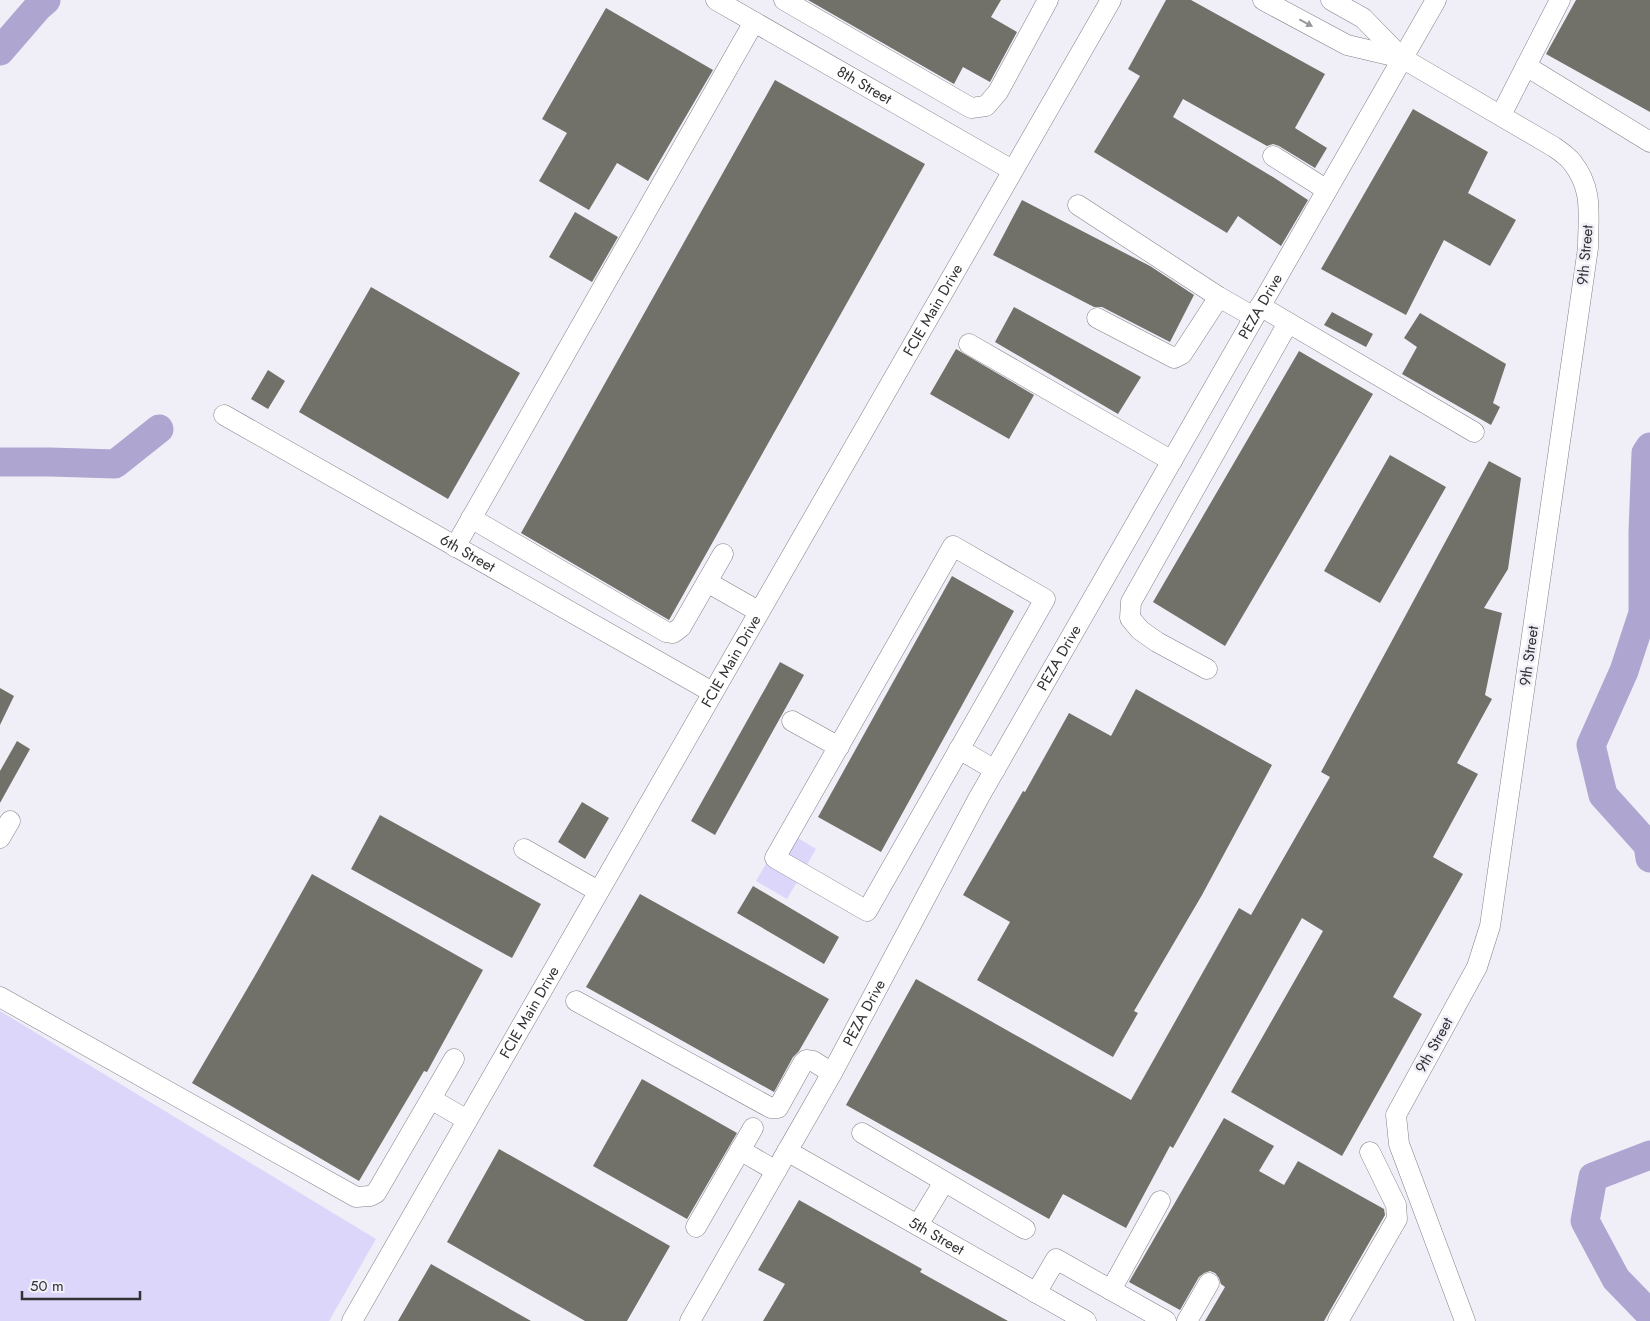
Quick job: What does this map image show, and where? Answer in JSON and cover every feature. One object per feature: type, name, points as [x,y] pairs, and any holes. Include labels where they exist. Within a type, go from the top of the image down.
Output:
[{"type":"street","name":"8th Street","points":[[716,0],[1012,170]]},
{"type":"street","points":[[784,0],[971,108],[986,106],[998,92],[1048,0]]},
{"type":"street","name":"FCIE Main Drive","points":[[352,1321],[758,611],[1111,0]]},
{"type":"street","name":"9th Street","points":[[1262,0],[1347,45],[1402,58]]},
{"type":"street","name":"9th Street","points":[[1332,0],[1363,18],[1402,58],[1554,147],[1571,161],[1584,181],[1589,200],[1588,248],[1490,926],[1477,967],[1396,1115],[1399,1144],[1465,1321]]},
{"type":"street","name":"PEZA Drive","points":[[690,1321],[832,1073],[995,770],[1436,0]]},
{"type":"street","points":[[1500,115],[1560,0]]},
{"type":"street","points":[[455,547],[754,22]]},
{"type":"street","points":[[1526,66],[1650,142]]},
{"type":"street","points":[[1273,156],[1327,190]]},
{"type":"street","points":[[1078,205],[1220,297],[1288,323],[1474,432]]},
{"type":"street","points":[[1097,318],[1174,358],[1182,354],[1220,297]]},
{"type":"street","points":[[1207,669],[1157,642],[1140,630],[1130,618],[1131,602],[1288,323]]},
{"type":"street","points":[[970,344],[1172,461]]},
{"type":"street","name":"6th Street","points":[[224,415],[712,692]]},
{"type":"street","points":[[471,518],[666,632],[673,633],[681,627],[723,554]]},
{"type":"street","points":[[953,546],[1045,598],[959,749],[867,911],[776,858],[953,546]]},
{"type":"street","points":[[707,582],[758,611]]},
{"type":"street","points":[[792,721],[839,747]]},
{"type":"street","points":[[959,749],[995,770]]},
{"type":"street","points":[[524,849],[598,891]]},
{"type":"street","points":[[0,997],[356,1197],[363,1198],[376,1193],[454,1060]]},
{"type":"street","points":[[576,1002],[771,1108],[778,1108],[806,1060],[813,1061],[832,1073]]},
{"type":"street","points":[[431,1099],[467,1120]]},
{"type":"street","points":[[696,1227],[753,1128]]},
{"type":"street","points":[[862,1134],[1025,1229]]},
{"type":"street","points":[[740,1150],[776,1171]]},
{"type":"street","name":"5th Street","points":[[787,1151],[1085,1321]]},
{"type":"street","points":[[1338,1321],[1397,1220],[1396,1205],[1370,1152]]},
{"type":"street","points":[[918,1226],[944,1182]]},
{"type":"street","points":[[1111,1290],[1160,1201]]},
{"type":"street","points":[[1036,1293],[1056,1259],[1166,1321]]},
{"type":"street","points":[[1187,1321],[1209,1283]]},
{"type":"shaded area","points":[[785,830],[816,849],[787,899],[756,881]]},
{"type":"shaded area","points":[[0,1011],[376,1239],[329,1321],[0,1321]]},
{"type":"building","points":[[808,0],[1001,0],[991,17],[1017,32],[990,82],[963,67],[954,84]]},
{"type":"building","points":[[1166,0],[1191,0],[1325,74],[1295,128],[1327,148],[1315,168],[1279,146],[1273,144],[1267,146],[1183,99],[1173,117],[1308,200],[1281,246],[1238,216],[1227,233],[1094,152],[1140,76],[1128,69]]},
{"type":"building","points":[[1576,0],[1650,0],[1650,112],[1546,54]]},
{"type":"building","points":[[606,8],[713,70],[648,181],[617,163],[589,210],[539,181],[567,133],[542,119]]},
{"type":"building","points":[[775,80],[925,164],[669,620],[521,533]]},
{"type":"building","points":[[1413,109],[1488,152],[1468,193],[1516,220],[1490,266],[1444,240],[1406,315],[1321,269]]},
{"type":"building","points":[[1022,200],[1150,266],[1194,295],[1170,342],[1102,307],[1094,307],[993,255]]},
{"type":"building","points":[[575,212],[618,237],[592,282],[549,257]]},
{"type":"building","points":[[371,287],[520,373],[448,499],[299,412]]},
{"type":"building","points":[[1014,307],[1141,377],[1118,414],[995,342]]},
{"type":"building","points":[[1332,312],[1373,334],[1366,347],[1324,325]]},
{"type":"building","points":[[1420,313],[1506,364],[1493,403],[1500,407],[1491,425],[1402,374],[1417,347],[1404,338]]},
{"type":"building","points":[[956,349],[1034,395],[1009,439],[930,394]]},
{"type":"building","points":[[1299,351],[1373,394],[1225,646],[1153,602]]},
{"type":"building","points":[[268,370],[285,381],[268,409],[251,399]]},
{"type":"building","points":[[1390,455],[1446,487],[1380,603],[1324,571]]},
{"type":"building","points":[[1489,461],[1521,478],[1508,569],[1484,608],[1502,613],[1485,695],[1492,699],[1457,763],[1478,774],[1433,857],[1463,874],[1393,997],[1422,1014],[1342,1156],[1231,1092],[1323,931],[1302,918],[1173,1148],[1170,1146],[1126,1228],[1063,1194],[1049,1219],[846,1105],[916,979],[1131,1100],[1239,908],[1251,915],[1330,777],[1321,772]]},
{"type":"building","points":[[952,576],[1014,611],[881,852],[818,817]]},
{"type":"building","points":[[780,662],[804,675],[715,835],[691,821]]},
{"type":"building","points":[[0,688],[14,696],[0,725]]},
{"type":"building","points":[[1136,689],[1272,765],[1202,895],[1134,1011],[1138,1013],[1113,1057],[977,980],[1010,922],[963,895],[1023,791],[1025,792],[1069,713],[1111,736]]},
{"type":"building","points":[[17,741],[30,749],[0,803],[0,771]]},
{"type":"building","points":[[582,802],[609,818],[585,859],[558,842]]},
{"type":"building","points":[[380,815],[541,904],[512,958],[351,869]]},
{"type":"building","points":[[312,874],[483,970],[427,1072],[424,1071],[359,1181],[192,1083]]},
{"type":"building","points":[[753,886],[839,937],[824,964],[737,913]]},
{"type":"building","points":[[640,894],[829,999],[774,1092],[586,987]]},
{"type":"building","points":[[642,1079],[737,1133],[687,1219],[593,1166]]},
{"type":"building","points":[[1224,1118],[1274,1146],[1259,1171],[1284,1185],[1298,1161],[1384,1209],[1385,1215],[1324,1321],[1205,1321],[1225,1287],[1221,1284],[1215,1273],[1210,1271],[1199,1277],[1180,1310],[1129,1282]]},
{"type":"building","points":[[499,1149],[670,1246],[627,1321],[585,1321],[447,1242]]},
{"type":"building","points":[[799,1200],[922,1269],[920,1272],[1008,1321],[763,1321],[785,1284],[758,1270]]},
{"type":"building","points":[[431,1264],[531,1321],[398,1321]]},
{"type":"waterway","points":[[0,51],[46,0]]},
{"type":"waterway","points":[[0,462],[115,464],[159,429]]},
{"type":"waterway","points":[[1650,447],[1646,453],[1643,532],[1643,613],[1624,671],[1591,745],[1603,795],[1648,845],[1650,858]]},
{"type":"waterway","points":[[1650,1155],[1593,1177],[1585,1221],[1616,1279],[1650,1314]]}]
